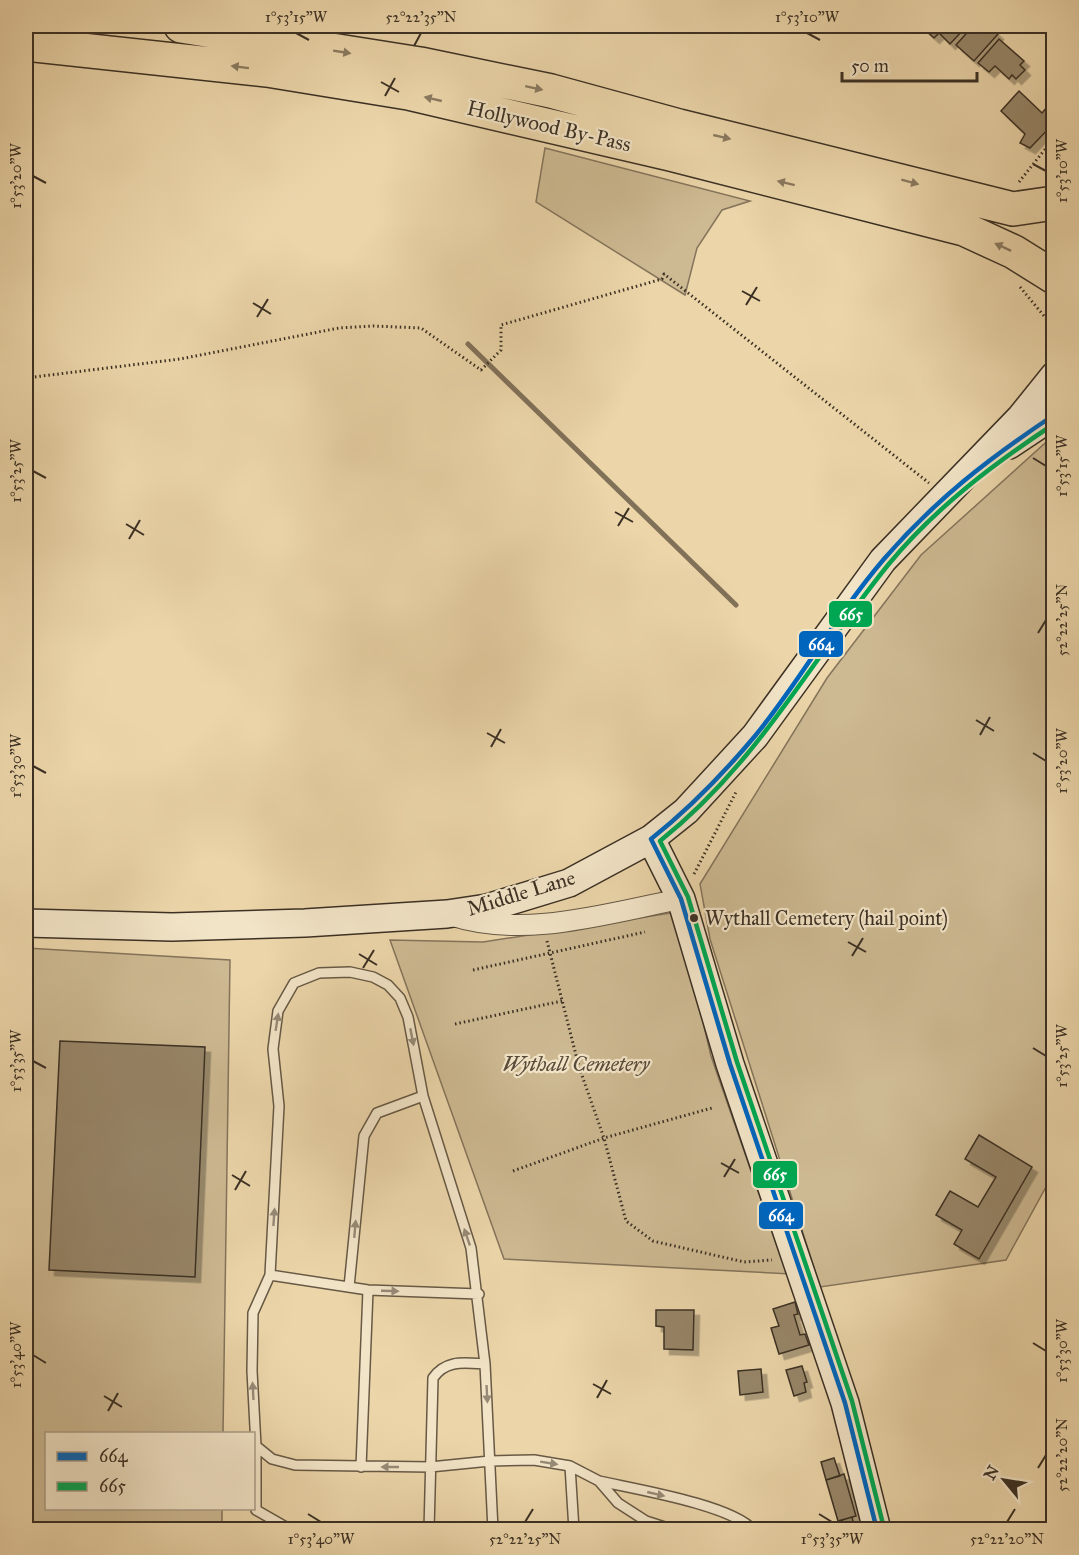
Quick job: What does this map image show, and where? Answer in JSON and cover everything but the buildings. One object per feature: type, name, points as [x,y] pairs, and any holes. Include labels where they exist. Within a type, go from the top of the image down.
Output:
[{"type":"highway","name":"Hollywood By-Pass","points":[[181,26],[420,64],[551,91],[679,126],[1013,209],[1053,203]]},
{"type":"highway","name":"Hollywood By-Pass","points":[[26,44],[267,70],[408,93],[670,154],[964,230],[1014,252],[1053,277]]},
{"type":"street","name":"Middle Lane","points":[[26,923],[172,927],[305,924],[447,914],[487,908],[569,882],[651,839],[686,811],[755,736],[869,578],[1021,417],[1053,376]]},
{"type":"street","name":"Middle Lane","points":[[949,492],[1001,450],[1053,415]]},
{"type":"street","points":[[651,839],[681,899],[730,1064],[845,1403],[877,1530]]},
{"type":"street","points":[[447,914],[479,924],[542,925],[681,899]]},
{"type":"lane","points":[[291,1530],[256,1510],[256,1446],[252,1371],[253,1313],[270,1275],[279,1106],[273,1050],[279,1011],[294,983],[319,973],[350,972],[373,977],[388,985],[399,998],[408,1017],[423,1096],[471,1248],[479,1294],[486,1364],[493,1530]]},
{"type":"lane","points":[[349,1287],[364,1136],[377,1113],[423,1096]]},
{"type":"lane","points":[[270,1275],[369,1290],[479,1294]]},
{"type":"lane","points":[[362,1467],[369,1290]]},
{"type":"lane","points":[[429,1530],[433,1378],[439,1369],[447,1365],[486,1364]]},
{"type":"lane","points":[[256,1446],[272,1460],[295,1465],[430,1467],[490,1461],[534,1460],[570,1466],[600,1481],[687,1502],[745,1521],[753,1530]]},
{"type":"lane","points":[[570,1466],[574,1530]]},
{"type":"lane","points":[[600,1481],[618,1503],[646,1521],[674,1530]]},
{"type":"path","points":[[26,378],[180,359],[339,328],[374,326],[421,328],[482,370],[501,350],[501,325],[662,279],[664,274],[949,492]]},
{"type":"path","points":[[542,925],[579,1067],[604,1138],[626,1221],[653,1241],[744,1262],[795,1256]]},
{"type":"path","points":[[473,970],[645,932]]},
{"type":"path","points":[[455,1024],[562,1000]]},
{"type":"path","points":[[513,1171],[604,1138],[712,1108]]},
{"type":"green space","points":[[545,148],[750,201],[722,210],[697,248],[685,295],[536,202]]},
{"type":"green space","points":[[1053,436],[1053,1174],[1006,1260],[820,1287],[710,939],[700,884],[827,678],[921,555]]},
{"type":"green space","name":"Wythall Cemetery","points":[[677,912],[711,1056],[782,1260],[791,1274],[504,1259],[390,940],[483,942]]},
{"type":"green space","points":[[26,948],[230,960],[223,1432],[45,1432],[45,1510],[222,1510],[222,1529],[26,1529]]},
{"type":"waterway","points":[[468,344],[736,605]]},
{"type":"transit line","name":"664","points":[[877,1530],[845,1403],[730,1064],[681,899],[651,839],[679,816],[731,764],[755,736],[788,693],[850,602],[884,559],[923,517],[964,481],[1054,415]]},
{"type":"transit line","name":"665","points":[[884,1528],[852,1401],[737,1062],[688,897],[660,841],[727,778],[782,709],[860,601],[906,544],[965,488],[1054,424]]},
{"type":"place","name":"Wythall Cemetery (hail point)","points":[[694,918]]}]
